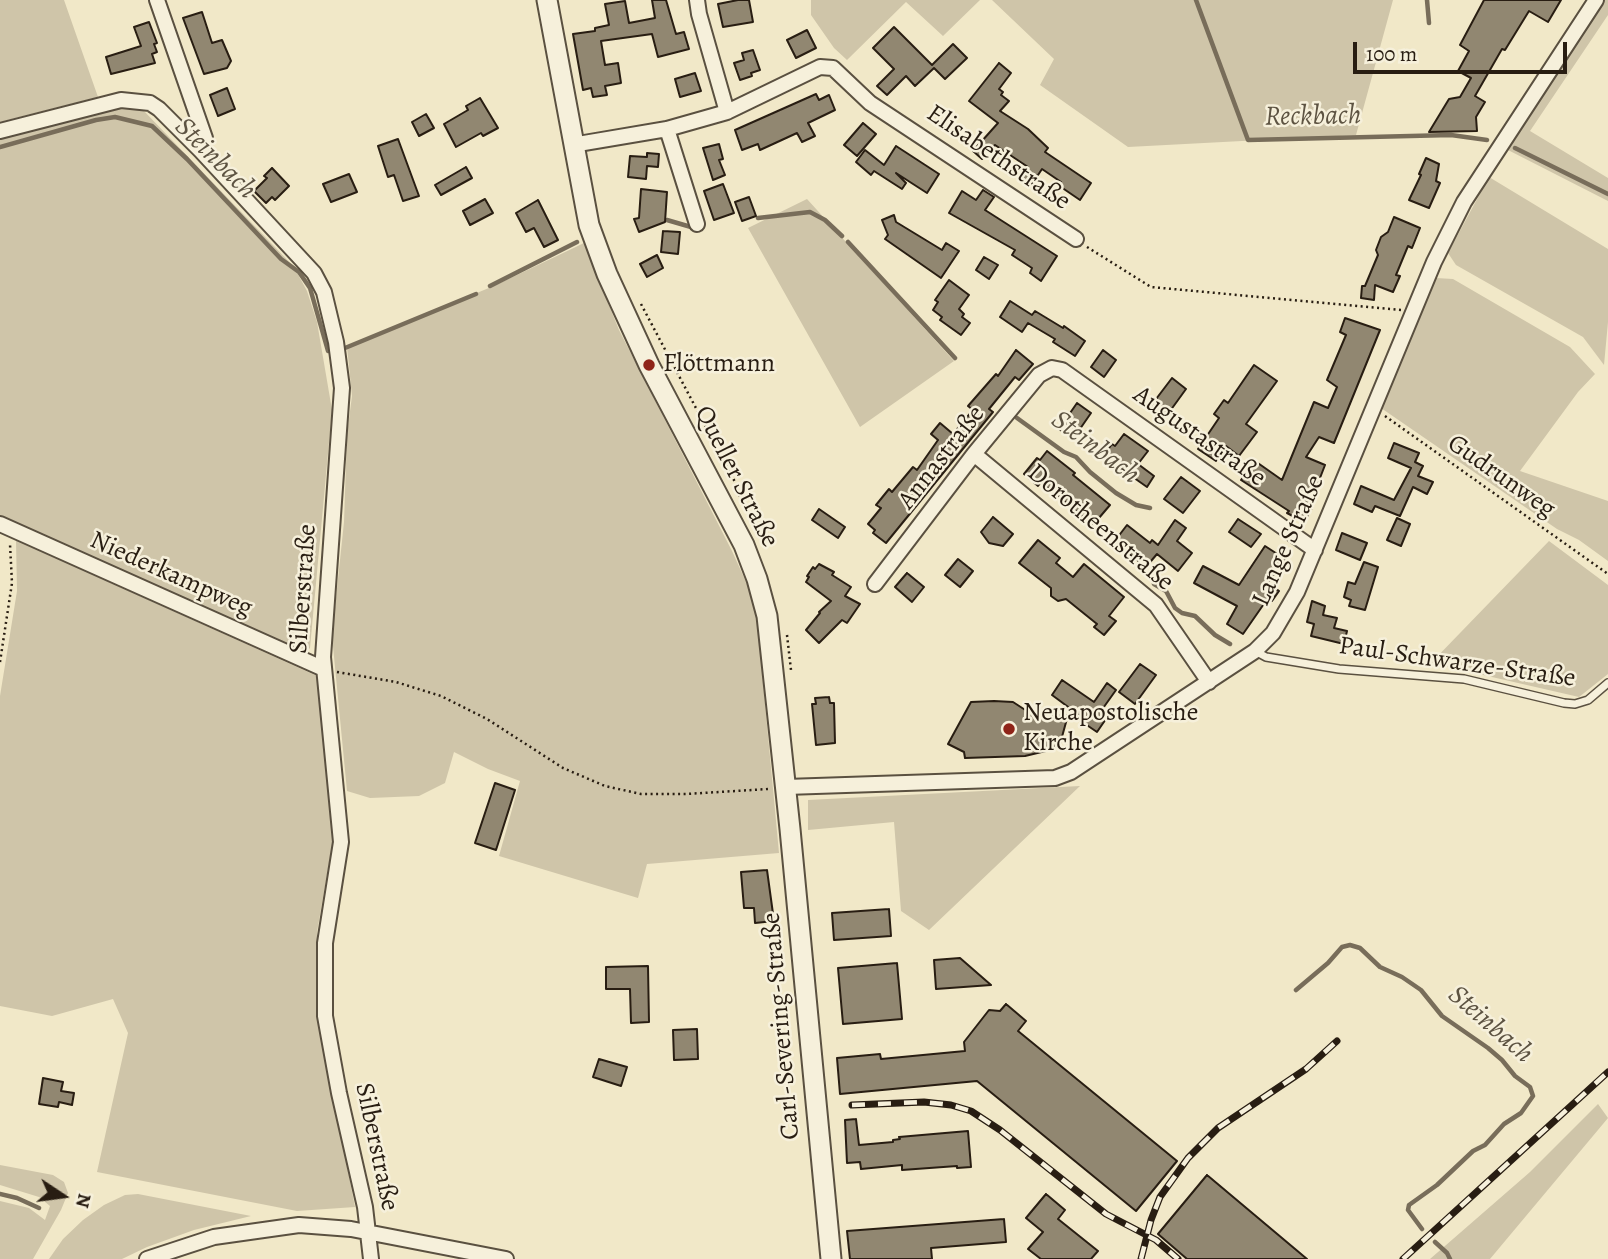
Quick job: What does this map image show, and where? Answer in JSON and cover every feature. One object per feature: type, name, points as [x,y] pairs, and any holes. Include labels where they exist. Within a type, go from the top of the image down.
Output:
[{"type":"street","points":[[157,0],[205,138],[201,150]]},
{"type":"street","name":"Queller Straße","points":[[547,0],[589,225],[607,274],[649,365],[733,521],[757,579],[771,643],[786,787]]},
{"type":"street","points":[[698,0],[699,13],[727,112]]},
{"type":"street","name":"Lange Straße","points":[[786,787],[1055,778],[1071,772],[1255,651],[1273,633],[1283,617],[1315,550],[1434,262],[1464,202],[1596,0]]},
{"type":"street","name":"Elisabethstraße","points":[[572,145],[667,129],[727,112],[820,67],[833,68],[870,103],[1076,239]]},
{"type":"street","name":"Silberstraße","points":[[0,131],[121,100],[150,103],[201,150],[314,273],[324,292],[332,323],[342,388],[323,645],[341,842],[325,943],[326,1016],[339,1093],[362,1194],[371,1259]]},
{"type":"street","points":[[667,129],[697,224]]},
{"type":"street","name":"Annastraße","points":[[875,584],[974,454],[1039,375],[1052,368]]},
{"type":"street","name":"Augustastraße","points":[[1052,368],[1062,370],[1315,550]]},
{"type":"street","name":"Dorotheenstraße","points":[[974,454],[1156,605],[1209,682]]},
{"type":"street","name":"Niederkampweg","points":[[5,527],[324,670]]},
{"type":"street","name":"Carl-Severing-Straße","points":[[786,787],[831,1259]]},
{"type":"street","points":[[148,1259],[214,1237],[286,1226],[369,1232],[506,1259]]},
{"type":"lane","name":"Paul-Schwarze-Straße","points":[[1255,651],[1266,657],[1339,669],[1464,680],[1563,703],[1575,704],[1588,700],[1608,683]]},
{"type":"path","name":"Elisabethstraße","points":[[1076,239],[1152,287],[1414,312]]},
{"type":"path","name":"Gudrunweg","points":[[1373,408],[1608,574]]},
{"type":"path","points":[[0,662],[12,583],[5,527]]},
{"type":"path","points":[[324,670],[396,682],[441,696],[487,719],[562,768],[605,786],[641,794],[786,787]]},
{"type":"shaded area","points":[[0,0],[64,0],[98,97],[0,122]]},
{"type":"shaded area","points":[[811,0],[980,0],[943,36],[906,2],[847,60],[834,48],[811,15]]},
{"type":"shaded area","points":[[992,0],[1393,0],[1356,135],[1128,147],[1040,85],[1054,59]]},
{"type":"shaded area","points":[[1605,0],[1608,0],[1608,15],[1530,131],[1608,178],[1608,201],[1506,149]]},
{"type":"shaded area","points":[[125,106],[144,111],[294,267],[307,291],[317,322],[332,410],[310,648],[305,653],[0,515],[0,136]]},
{"type":"shaded area","points":[[1489,177],[1608,249],[1608,322],[1604,365],[1583,337],[1456,265],[1448,253]]},
{"type":"shaded area","points":[[807,199],[954,361],[860,427],[748,228]]},
{"type":"shaded area","points":[[584,243],[619,330],[747,584],[757,618],[779,853],[647,864],[638,898],[499,856],[520,781],[454,752],[445,783],[419,796],[370,798],[347,791],[332,636],[344,522],[347,434],[352,396],[347,347],[496,285]]},
{"type":"shaded area","points":[[1436,278],[1453,279],[1570,347],[1595,374],[1578,392],[1520,471],[1608,501],[1608,561],[1381,408]]},
{"type":"shaded area","points":[[16,540],[317,676],[331,790],[333,840],[317,932],[318,1017],[355,1207],[297,1211],[97,1172],[128,1033],[113,999],[52,1016],[0,1006],[0,696],[17,591]]},
{"type":"shaded area","points":[[1549,541],[1608,585],[1608,674],[1579,697],[1431,663]]},
{"type":"shaded area","points":[[1080,786],[929,930],[901,911],[894,822],[808,830],[808,800]]},
{"type":"shaded area","points":[[1598,1104],[1608,1118],[1490,1259],[1430,1259],[1530,1172]]},
{"type":"shaded area","points":[[0,1165],[53,1175],[64,1182],[68,1193],[33,1259],[0,1259],[0,1201],[29,1208],[45,1220],[50,1206],[39,1197],[0,1185]]},
{"type":"shaded area","points":[[138,1194],[251,1216],[194,1230],[122,1259],[49,1259],[63,1239],[83,1220],[104,1205],[125,1195]]},
{"type":"building","points":[[652,0],[666,0],[676,34],[684,32],[689,49],[658,57],[652,34],[601,41],[605,65],[618,63],[621,83],[605,86],[607,95],[593,97],[591,88],[583,90],[573,34],[595,31],[595,28],[609,25],[605,4],[625,1],[629,23],[655,18]]},
{"type":"building","points":[[749,0],[753,22],[723,27],[718,4]]},
{"type":"building","points":[[1484,0],[1561,0],[1548,22],[1529,11],[1505,50],[1502,49],[1475,96],[1485,102],[1476,117],[1477,131],[1429,132],[1449,99],[1460,97],[1471,78],[1458,71],[1469,51],[1460,45]]},
{"type":"building","points":[[202,12],[212,43],[222,40],[231,61],[227,68],[204,74],[183,18]]},
{"type":"building","points":[[149,22],[157,43],[154,44],[157,52],[152,54],[155,63],[111,74],[106,57],[141,46],[134,27]]},
{"type":"building","points":[[894,27],[932,65],[953,44],[967,58],[945,79],[934,68],[915,86],[906,76],[887,95],[877,86],[894,69],[873,48]]},
{"type":"building","points":[[807,30],[816,48],[796,58],[787,40]]},
{"type":"building","points":[[753,50],[760,70],[740,80],[734,63],[744,60],[742,53]]},
{"type":"building","points":[[999,63],[1011,73],[999,89],[1003,92],[1001,95],[1009,101],[1000,111],[1028,129],[1048,148],[1045,152],[1091,183],[1080,200],[1058,185],[1061,182],[1042,169],[1030,187],[1019,180],[1028,167],[995,145],[982,159],[973,151],[998,123],[969,101]]},
{"type":"building","points":[[695,73],[701,91],[680,97],[675,79]]},
{"type":"building","points":[[227,88],[235,109],[218,116],[210,95]]},
{"type":"building","points":[[816,94],[819,100],[829,95],[835,110],[808,123],[815,136],[802,142],[797,133],[760,150],[758,144],[742,150],[735,130]]},
{"type":"building","points":[[480,98],[498,128],[483,136],[481,133],[456,147],[444,124],[468,110],[466,106]]},
{"type":"building","points":[[426,114],[434,128],[419,136],[412,122]]},
{"type":"building","points":[[863,123],[876,134],[857,156],[844,145]]},
{"type":"building","points":[[398,139],[419,196],[403,201],[394,175],[388,177],[378,146]]},
{"type":"building","points":[[719,144],[723,159],[719,160],[725,175],[713,180],[703,148]]},
{"type":"building","points":[[896,146],[939,174],[927,193],[896,173],[906,183],[902,189],[874,171],[871,175],[856,162],[865,150],[884,165]]},
{"type":"building","points":[[647,153],[659,154],[658,167],[647,166],[646,179],[628,177],[630,156],[647,157]]},
{"type":"building","points":[[1426,158],[1439,164],[1436,181],[1440,183],[1429,208],[1409,200]]},
{"type":"building","points":[[466,167],[472,178],[441,195],[435,185]]},
{"type":"building","points":[[272,168],[289,186],[275,200],[272,197],[266,203],[254,191],[267,178],[264,176]]},
{"type":"building","points":[[349,174],[357,192],[331,202],[323,184]]},
{"type":"building","points":[[723,184],[734,213],[714,220],[704,191]]},
{"type":"building","points":[[641,189],[667,192],[665,222],[639,232],[634,219],[639,218]]},
{"type":"building","points":[[983,190],[994,197],[985,210],[1057,256],[1041,281],[1030,273],[1032,268],[1012,255],[1015,250],[949,213],[962,191],[976,200]]},
{"type":"building","points":[[749,197],[756,216],[742,221],[735,202]]},
{"type":"building","points":[[485,199],[493,213],[470,225],[463,211]]},
{"type":"building","points":[[538,200],[558,240],[544,247],[534,228],[526,232],[516,213]]},
{"type":"building","points":[[894,215],[896,222],[942,250],[946,243],[959,251],[941,278],[885,239],[888,235],[882,220]]},
{"type":"building","points":[[1394,217],[1420,228],[1412,248],[1408,246],[1396,275],[1400,276],[1393,292],[1375,285],[1374,300],[1361,298],[1362,286],[1365,286],[1378,255],[1376,250],[1381,237],[1388,232]]},
{"type":"building","points":[[663,231],[680,232],[678,254],[661,252]]},
{"type":"building","points":[[657,255],[663,268],[647,277],[640,264]]},
{"type":"building","points":[[984,257],[998,265],[989,279],[976,270]]},
{"type":"building","points":[[949,280],[969,295],[959,309],[964,314],[962,317],[970,323],[961,335],[940,320],[942,317],[933,310],[938,302],[935,300]]},
{"type":"building","points":[[1010,301],[1032,315],[1035,311],[1063,328],[1064,326],[1085,341],[1075,356],[1053,342],[1055,339],[1028,323],[1022,332],[1000,317]]},
{"type":"building","points":[[1345,318],[1380,330],[1334,443],[1319,437],[1306,457],[1325,465],[1310,504],[1313,506],[1304,522],[1241,480],[1255,461],[1282,480],[1314,402],[1328,408],[1337,387],[1327,380],[1346,335],[1340,332]]},
{"type":"building","points":[[1016,350],[1033,364],[1019,380],[1015,377],[989,409],[993,412],[886,543],[873,533],[875,530],[868,524],[881,508],[876,505],[889,489],[892,492],[913,467],[917,470],[938,440],[931,434],[940,423],[953,434],[973,410],[968,406],[996,374],[998,376]]},
{"type":"building","points":[[1103,350],[1116,360],[1104,377],[1091,367]]},
{"type":"building","points":[[1254,365],[1277,381],[1246,424],[1257,432],[1239,456],[1226,446],[1216,461],[1198,449],[1219,418],[1214,414],[1224,400],[1228,403]]},
{"type":"building","points":[[1172,378],[1186,389],[1165,418],[1150,407]]},
{"type":"building","points":[[1077,403],[1091,413],[1073,439],[1059,429]]},
{"type":"building","points":[[1124,434],[1148,451],[1138,464],[1154,476],[1147,487],[1103,456]]},
{"type":"building","points":[[1394,443],[1419,453],[1415,462],[1423,466],[1418,476],[1433,482],[1427,494],[1413,487],[1400,516],[1375,506],[1372,512],[1354,504],[1361,486],[1394,500],[1411,468],[1388,458]]},
{"type":"building","points":[[1047,451],[1110,505],[1093,525],[1041,482],[1038,486],[1024,474],[1037,458],[1040,460]]},
{"type":"building","points":[[1181,477],[1200,491],[1183,513],[1164,499]]},
{"type":"building","points":[[819,509],[845,527],[838,538],[812,520]]},
{"type":"building","points":[[993,517],[1013,534],[1003,546],[989,543],[981,532]]},
{"type":"building","points":[[1397,518],[1410,524],[1401,546],[1387,540]]},
{"type":"building","points":[[1238,519],[1261,534],[1251,547],[1229,532]]},
{"type":"building","points":[[1175,520],[1186,528],[1177,541],[1192,553],[1178,571],[1157,554],[1146,567],[1114,542],[1127,525],[1150,543],[1152,540],[1158,545]]},
{"type":"building","points":[[1342,533],[1367,543],[1360,560],[1336,550]]},
{"type":"building","points":[[1038,540],[1060,558],[1056,563],[1073,577],[1084,564],[1124,597],[1109,616],[1116,621],[1104,635],[1094,627],[1097,624],[1066,599],[1058,601],[1051,596],[1051,588],[1019,563]]},
{"type":"building","points":[[1265,546],[1285,559],[1268,583],[1279,591],[1272,601],[1268,598],[1243,634],[1227,624],[1237,606],[1194,583],[1203,566],[1239,585]]},
{"type":"building","points":[[958,559],[973,571],[960,587],[945,575]]},
{"type":"building","points":[[1364,562],[1378,567],[1365,610],[1349,606],[1351,600],[1344,597],[1348,582],[1355,584]]},
{"type":"building","points":[[819,564],[834,572],[832,575],[851,587],[845,596],[860,604],[847,623],[842,620],[819,643],[806,630],[831,601],[806,582],[813,567],[815,569]]},
{"type":"building","points":[[907,573],[924,587],[912,602],[895,587]]},
{"type":"building","points":[[1312,601],[1325,606],[1323,615],[1337,618],[1334,628],[1347,631],[1344,644],[1311,636],[1314,624],[1307,622]]},
{"type":"building","points":[[1140,664],[1156,675],[1135,704],[1119,692]]},
{"type":"building","points":[[1062,680],[1094,702],[1107,683],[1116,690],[1101,711],[1108,716],[1097,732],[1072,715],[1079,715],[1052,695]]},
{"type":"building","points":[[829,697],[830,703],[834,703],[835,743],[816,745],[812,704],[816,704],[815,698]]},
{"type":"building","name":"Neuapostolische Kirche","points":[[971,702],[1013,702],[1036,717],[1068,715],[1060,744],[1050,750],[1025,756],[965,758],[964,752],[948,744]]},
{"type":"building","points":[[495,783],[515,790],[496,850],[475,843]]},
{"type":"building","points":[[767,870],[774,921],[755,923],[754,908],[744,908],[741,872]]},
{"type":"building","points":[[889,909],[891,936],[834,940],[832,913]]},
{"type":"building","points":[[960,958],[991,985],[936,989],[934,960]]},
{"type":"building","points":[[897,963],[902,1019],[843,1024],[838,968]]},
{"type":"building","points":[[648,966],[649,1022],[631,1023],[630,989],[606,989],[606,967]]},
{"type":"building","points":[[1006,1004],[1026,1021],[1018,1031],[1177,1161],[1136,1211],[977,1081],[840,1094],[837,1058],[880,1054],[881,1059],[965,1051],[964,1042],[989,1010],[1000,1011]]},
{"type":"building","points":[[697,1029],[698,1059],[674,1060],[673,1030]]},
{"type":"building","points":[[599,1059],[627,1067],[621,1086],[593,1077]]},
{"type":"building","points":[[43,1078],[63,1082],[61,1091],[74,1093],[72,1105],[59,1102],[58,1107],[39,1104]]},
{"type":"building","points":[[856,1119],[859,1145],[893,1142],[900,1139],[899,1137],[968,1131],[971,1167],[902,1170],[902,1165],[861,1169],[860,1162],[847,1163],[845,1120]]},
{"type":"building","points":[[1207,1175],[1307,1259],[1187,1259],[1158,1234]]},
{"type":"building","points":[[1046,1194],[1065,1210],[1058,1219],[1098,1251],[1091,1259],[1041,1259],[1028,1249],[1043,1232],[1026,1218]]},
{"type":"building","points":[[1004,1219],[1006,1242],[931,1248],[932,1259],[850,1259],[847,1231]]},
{"type":"waterway","name":"Reckbach","points":[[1196,0],[1248,140],[1451,135],[1487,140]]},
{"type":"waterway","points":[[1427,0],[1429,23]]},
{"type":"waterway","name":"Steinbach","points":[[0,147],[115,117],[152,126],[187,159],[281,259],[299,272],[310,288],[328,351]]},
{"type":"waterway","name":"Reckbach","points":[[1515,148],[1608,194]]},
{"type":"waterway","name":"Steinbach","points":[[758,218],[810,212],[825,220],[842,236]]},
{"type":"waterway","name":"Steinbach","points":[[667,220],[691,227]]},
{"type":"waterway","name":"Steinbach","points":[[490,286],[577,242]]},
{"type":"waterway","name":"Steinbach","points":[[848,242],[955,358]]},
{"type":"waterway","name":"Steinbach","points":[[345,348],[476,294]]},
{"type":"waterway","name":"Steinbach","points":[[1017,418],[1064,452],[1076,457],[1116,493],[1136,505],[1150,508]]},
{"type":"waterway","name":"Steinbach","points":[[1158,564],[1154,584],[1166,591],[1175,608],[1195,616],[1215,635],[1230,644]]},
{"type":"waterway","name":"Steinbach","points":[[1296,990],[1328,963],[1342,947],[1350,945],[1360,948],[1380,967],[1421,990],[1442,1016],[1488,1048],[1515,1076],[1530,1087],[1533,1096],[1521,1113],[1504,1124],[1485,1145],[1473,1151],[1437,1185],[1409,1205],[1408,1210],[1422,1229]]},
{"type":"waterway","points":[[0,1194],[39,1208]]},
{"type":"waterway","name":"Steinbach","points":[[1435,1242],[1450,1259]]},
{"type":"railway","points":[[1141,1259],[1160,1197],[1188,1158],[1218,1128],[1306,1069],[1337,1041]]},
{"type":"railway","points":[[1403,1259],[1608,1072]]},
{"type":"railway","points":[[852,1105],[924,1102],[951,1105],[971,1111],[1000,1130],[1106,1214],[1156,1240],[1178,1259]]},
{"type":"place","name":"Flöttmann","points":[[649,365]]},
{"type":"place","name":"Neuapostolische Kirche","points":[[1009,729]]}]
